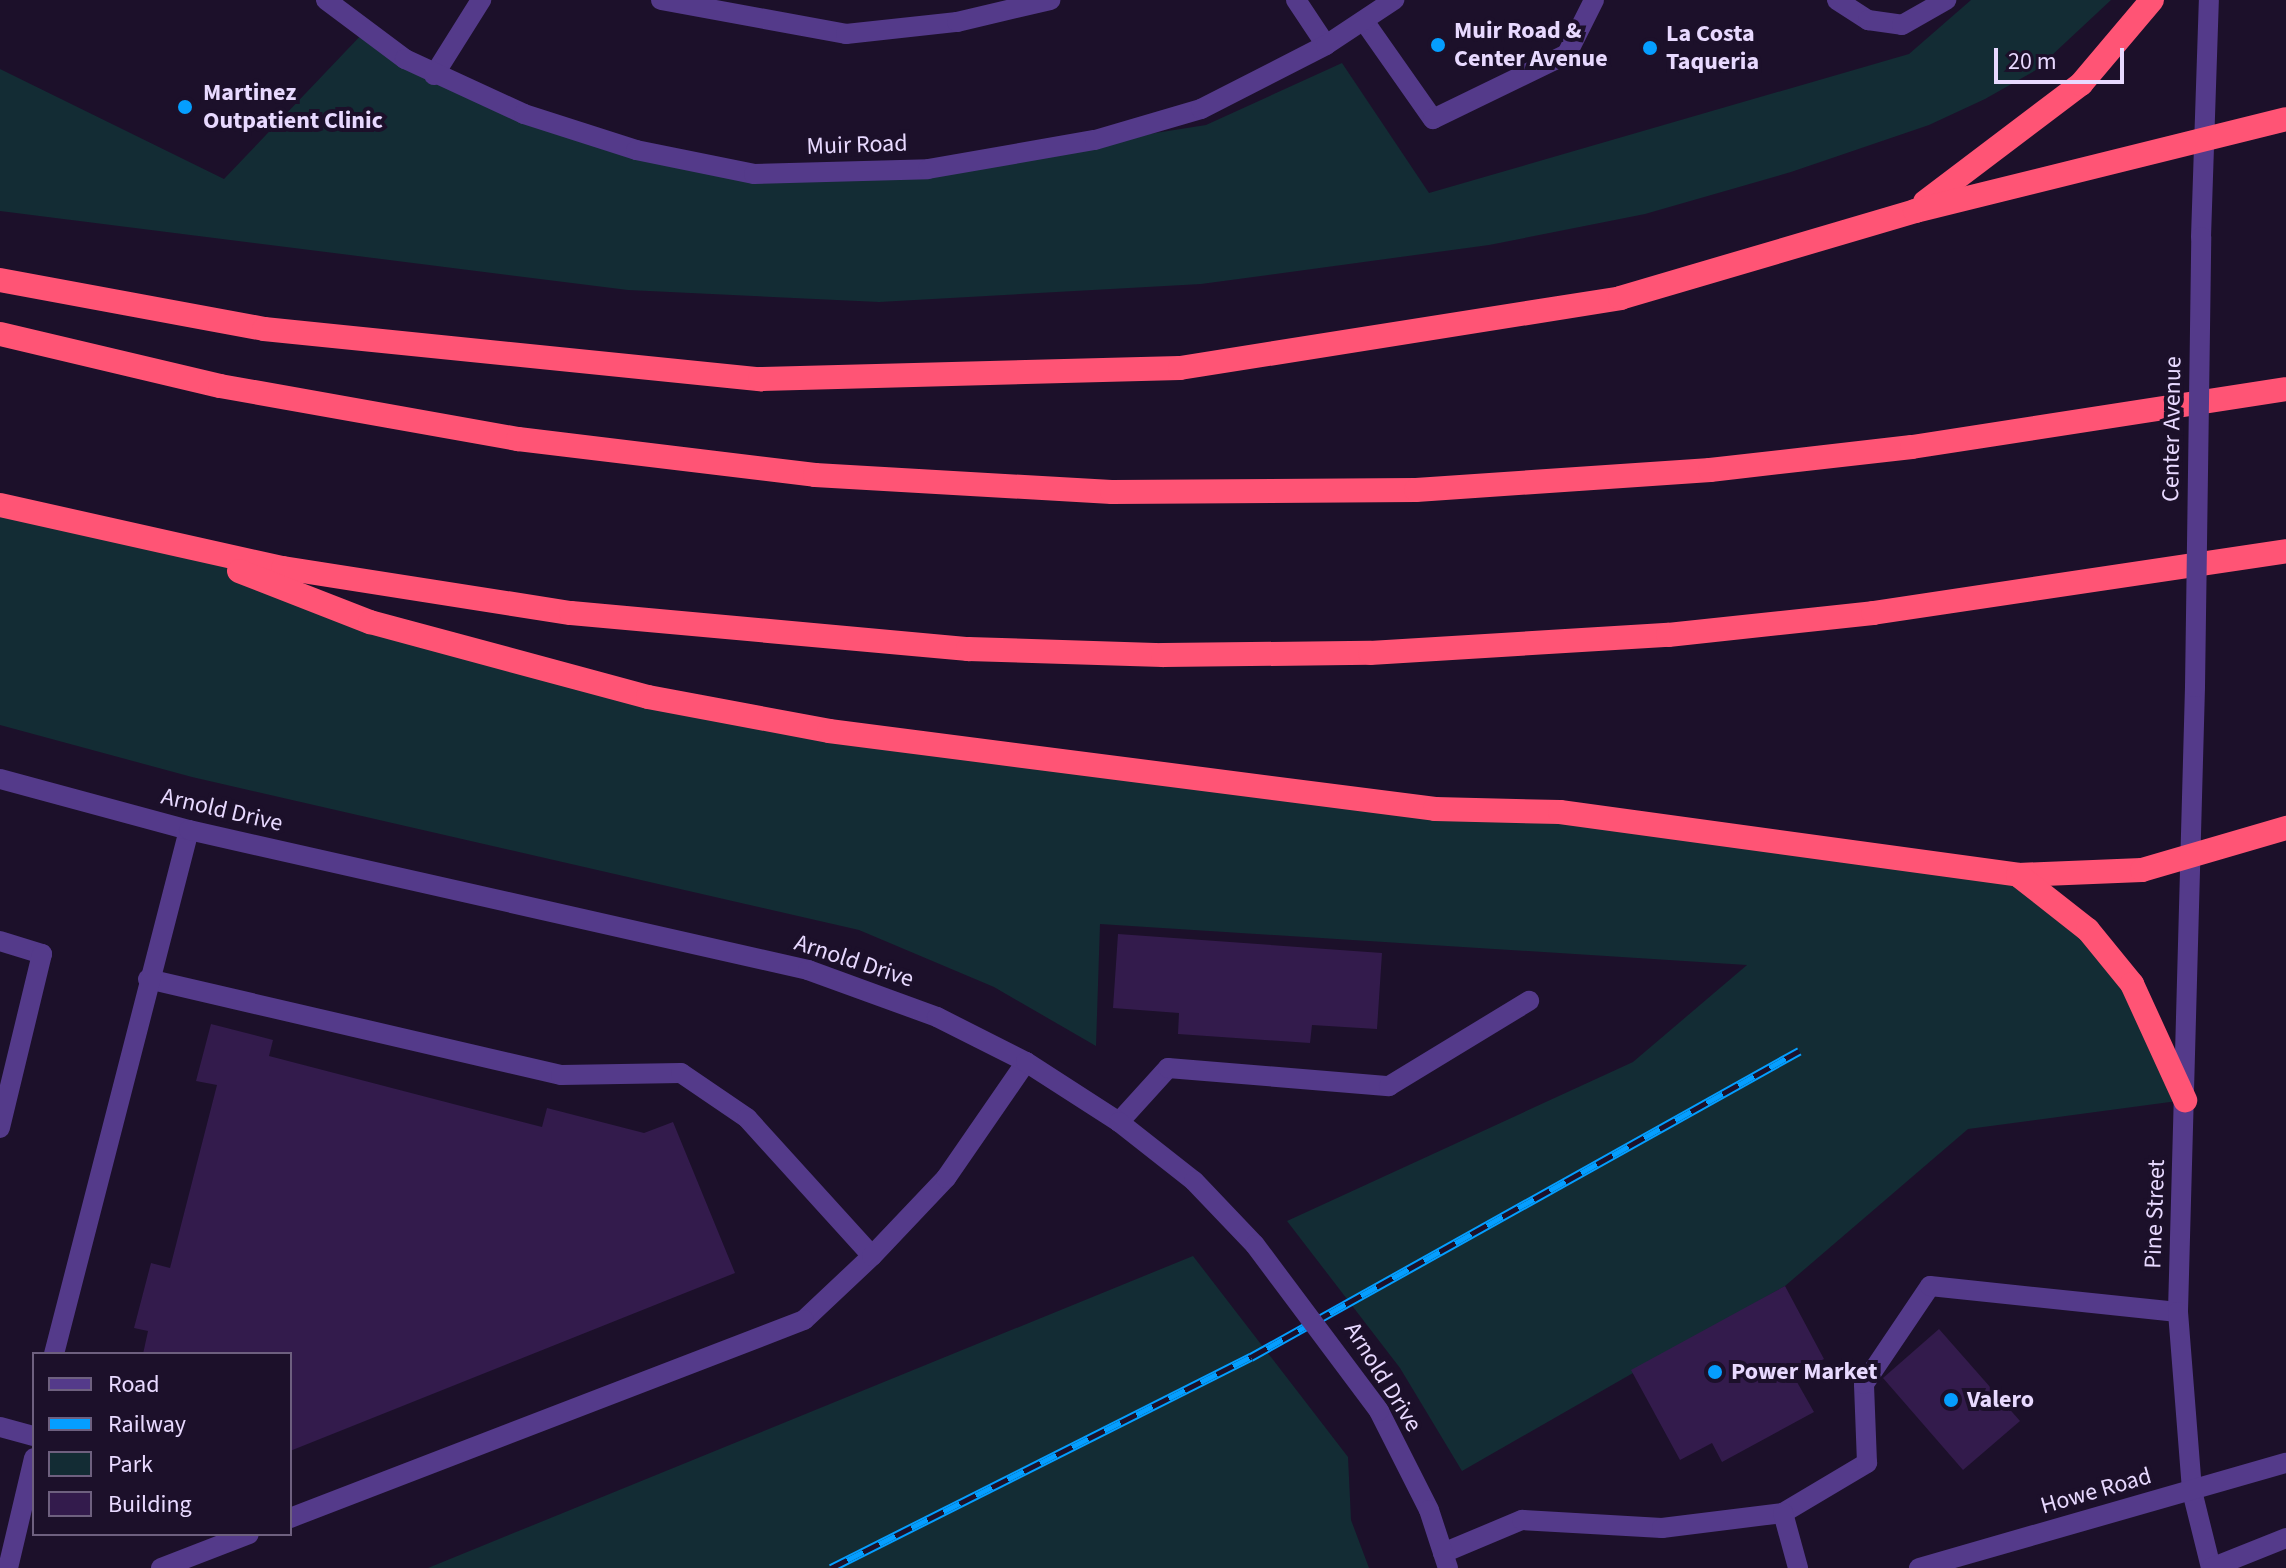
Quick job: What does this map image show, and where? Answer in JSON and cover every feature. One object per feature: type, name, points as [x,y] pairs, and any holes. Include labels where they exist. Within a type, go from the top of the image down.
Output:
[{"type":"highway","points":[[1915,211],[2081,84],[2152,0]]},
{"type":"highway","points":[[0,280],[264,329],[554,362],[760,379],[976,377],[1180,368],[1511,318],[1620,298],[1915,211],[2203,137],[2286,119]]},
{"type":"highway","points":[[0,334],[220,386],[518,439],[815,475],[1112,492],[1416,490],[1710,470],[1941,443],[2286,389]]},
{"type":"highway","points":[[0,505],[174,545],[373,584],[669,625],[968,649],[1238,655],[1471,648],[1711,631],[2286,551]]},
{"type":"highway","points":[[174,545],[370,622],[473,652],[648,697],[829,731],[1435,809],[1560,812],[2018,875],[2142,870],[2193,858],[2286,828]]},
{"type":"highway","points":[[2018,875],[2088,930],[2132,984],[2185,1100]]},
{"type":"street","name":"Muir Road","points":[[326,0],[434,75],[636,150],[754,174],[928,169],[1095,140],[1201,109],[1326,45],[1394,0]]},
{"type":"street","points":[[434,75],[481,0]]},
{"type":"street","points":[[661,0],[846,34],[957,22],[1050,0]]},
{"type":"street","points":[[1296,0],[1326,45]]},
{"type":"street","points":[[1364,21],[1433,119],[1567,54],[1594,0]]},
{"type":"street","points":[[1837,0],[1868,20],[1902,25],[1946,0]]},
{"type":"street","name":"Center Avenue","points":[[2193,858],[2201,237],[2209,0]]},
{"type":"street","name":"Arnold Drive","points":[[0,779],[189,830],[808,970],[937,1017],[1026,1062],[1119,1122],[1194,1181],[1255,1245],[1379,1411],[1429,1510],[1446,1560]]},
{"type":"street","points":[[55,1352],[148,979],[189,830]]},
{"type":"street","name":"Pine Street","points":[[2193,858],[2178,1312],[2192,1491],[2211,1568]]},
{"type":"street","points":[[0,941],[42,954],[0,1128]]},
{"type":"street","points":[[148,979],[561,1075],[681,1073],[747,1118],[872,1256]]},
{"type":"street","points":[[1119,1122],[1168,1068],[1389,1086],[1529,1001]]},
{"type":"street","points":[[292,1517],[804,1320],[872,1256],[946,1178],[1026,1062]]},
{"type":"street","points":[[1446,1560],[1522,1520],[1662,1528],[1783,1513],[1867,1463],[1864,1384],[1930,1286],[2178,1312]]},
{"type":"street","points":[[0,1427],[32,1435]]},
{"type":"street","name":"Howe Road","points":[[1919,1568],[2286,1463]]},
{"type":"street","points":[[8,1568],[32,1466]]},
{"type":"street","points":[[1783,1513],[1798,1568]]},
{"type":"street","points":[[161,1568],[244,1536]]},
{"type":"street","points":[[2211,1568],[2286,1538]]},
{"type":"green space","points":[[1971,0],[2111,0],[2036,70],[1985,99],[1929,125],[1791,172],[1645,214],[1489,245],[1201,284],[879,302],[628,290],[0,211],[0,69],[224,179],[365,31],[524,114],[754,174],[928,169],[1206,125],[1342,63],[1429,193],[1909,54]]},
{"type":"green space","points":[[0,505],[174,545],[370,622],[648,697],[2018,875],[2088,930],[2185,1100],[1968,1129],[1785,1286],[1462,1471],[1400,1368],[1287,1221],[1633,1062],[1747,965],[1100,924],[1096,1046],[994,987],[859,930],[192,777],[0,725]]},
{"type":"green space","points":[[1193,1256],[1348,1457],[1351,1520],[1369,1568],[428,1568]]},
{"type":"building","points":[[1118,934],[1382,953],[1377,1029],[1312,1025],[1310,1043],[1178,1034],[1179,1013],[1113,1008]]},
{"type":"building","points":[[211,1024],[273,1040],[269,1056],[542,1127],[547,1108],[644,1133],[673,1122],[735,1273],[292,1450],[292,1352],[143,1352],[148,1331],[134,1328],[151,1263],[170,1268],[217,1085],[196,1081]]},
{"type":"building","name":"Power Market","points":[[1785,1286],[1824,1359],[1793,1375],[1814,1412],[1722,1462],[1712,1443],[1680,1460],[1631,1370]]},
{"type":"building","name":"Valero","points":[[1939,1329],[2020,1421],[1963,1470],[1883,1378]]},
{"type":"railway","points":[[831,1568],[1251,1357],[1799,1051]]},
{"type":"place","name":"Muir Road & Center Avenue","points":[[1438,45]]},
{"type":"place","name":"La Costa Taqueria","points":[[1650,48]]},
{"type":"place","name":"Martinez Outpatient Clinic","points":[[185,107]]},
{"type":"place","name":"Power Market","points":[[1715,1372]]},
{"type":"place","name":"Valero","points":[[1951,1400]]}]
